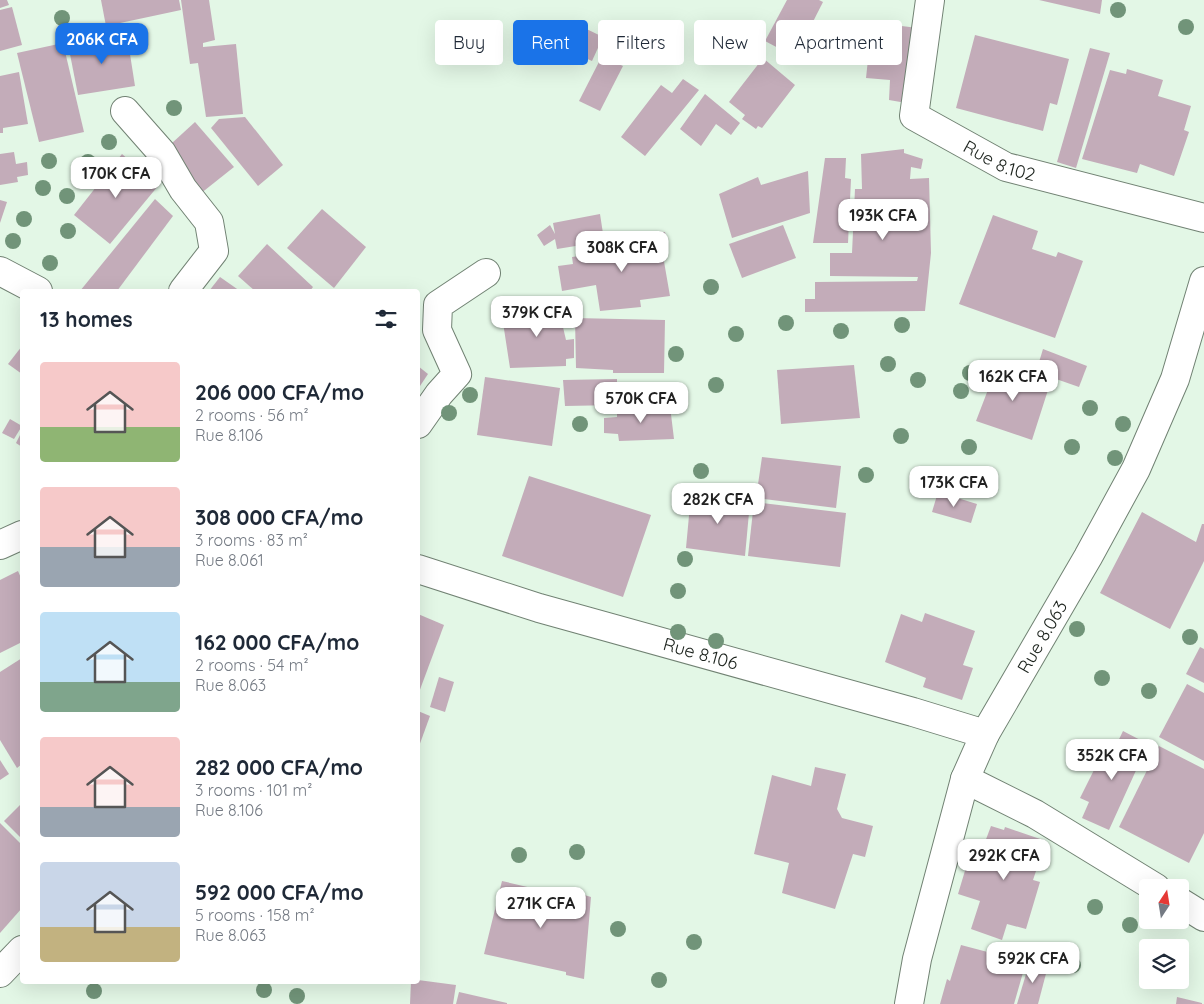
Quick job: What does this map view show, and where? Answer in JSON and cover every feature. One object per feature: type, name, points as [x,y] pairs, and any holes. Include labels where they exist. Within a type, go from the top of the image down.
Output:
[{"type":"street","name":"Rue 8.102","points":[[930,0],[914,116],[1006,167],[1204,218]]},
{"type":"street","points":[[125,111],[162,152],[183,189],[209,222],[214,251],[185,289]]},
{"type":"street","points":[[0,271],[34,289]]},
{"type":"street","points":[[420,421],[439,394],[457,374],[437,330],[438,305],[486,273]]},
{"type":"street","name":"Rue 8.063","points":[[909,1004],[916,959],[965,779],[985,734],[1088,558],[1136,469],[1175,379],[1204,281]]},
{"type":"street","points":[[0,545],[20,536]]},
{"type":"street","name":"Rue 8.106","points":[[420,570],[539,608],[914,712],[985,734]]},
{"type":"street","points":[[965,779],[1035,814],[1141,879]]},
{"type":"street","points":[[1189,907],[1204,916]]},
{"type":"street","points":[[0,973],[20,952]]},
{"type":"building","points":[[0,0],[7,0],[9,5],[0,8]]},
{"type":"building","points":[[101,0],[179,0],[181,10],[106,26]]},
{"type":"building","points":[[181,0],[209,0],[215,40],[203,43],[203,47],[236,44],[243,114],[206,117],[198,63],[190,64]]},
{"type":"building","points":[[787,0],[819,0],[823,2],[814,20],[776,20]]},
{"type":"building","points":[[1039,0],[1102,0],[1100,14]]},
{"type":"building","points":[[12,7],[22,45],[0,51],[0,10]]},
{"type":"building","points":[[776,20],[776,47],[766,42]]},
{"type":"building","points":[[902,26],[918,28],[912,104],[889,100],[890,80],[866,78],[867,65],[902,65]]},
{"type":"building","points":[[588,30],[598,35],[598,48],[592,61],[588,59]]},
{"type":"building","points":[[127,35],[135,86],[78,95],[68,44]]},
{"type":"building","points":[[975,35],[1069,59],[1057,105],[1050,103],[1043,131],[956,108]]},
{"type":"building","points":[[63,43],[84,132],[39,142],[17,53]]},
{"type":"building","points":[[1090,48],[1110,53],[1076,168],[1057,162]]},
{"type":"building","points":[[766,61],[795,85],[762,128],[758,126],[756,129],[742,119],[745,115],[729,102],[758,65],[766,65]]},
{"type":"building","points":[[598,64],[623,66],[600,111],[579,101]]},
{"type":"building","points":[[1127,69],[1163,80],[1158,96],[1191,106],[1184,130],[1189,132],[1174,176],[1140,164],[1137,173],[1082,159],[1110,70],[1126,74]]},
{"type":"building","points":[[19,72],[28,124],[3,128],[3,133],[0,133],[0,76]]},
{"type":"building","points":[[683,79],[699,90],[645,156],[621,137],[661,85],[672,93]]},
{"type":"building","points":[[705,94],[740,123],[731,135],[716,124],[701,146],[680,129]]},
{"type":"building","points":[[245,117],[283,165],[258,186],[211,128],[219,119]]},
{"type":"building","points":[[195,122],[234,167],[200,194],[160,154]]},
{"type":"building","points":[[904,149],[904,153],[923,159],[921,169],[911,167],[910,179],[929,178],[931,253],[925,311],[805,312],[805,299],[815,299],[815,282],[917,281],[918,277],[830,276],[830,253],[852,253],[855,189],[862,189],[861,154]]},
{"type":"building","points":[[14,152],[16,164],[27,162],[28,175],[17,177],[18,182],[0,185],[0,154]]},
{"type":"building","points":[[122,154],[158,186],[110,244],[74,215]]},
{"type":"building","points":[[825,158],[846,158],[845,178],[851,179],[848,243],[813,243]]},
{"type":"building","points":[[808,171],[810,213],[732,238],[719,194],[758,177],[761,185]]},
{"type":"building","points":[[155,199],[173,216],[118,289],[82,289]]},
{"type":"building","points":[[0,200],[7,202],[0,223]]},
{"type":"building","points":[[322,209],[366,247],[334,288],[287,248]]},
{"type":"building","points":[[600,214],[604,240],[601,241],[601,251],[589,253],[588,244],[557,249],[555,239],[544,246],[537,235],[550,225],[555,234],[553,223]]},
{"type":"building","points":[[993,215],[1038,231],[1032,249],[1056,257],[1058,252],[1083,261],[1055,338],[959,304]]},
{"type":"building","points":[[783,225],[796,258],[742,278],[729,244]]},
{"type":"building","points":[[665,232],[668,249],[662,250],[670,296],[640,300],[641,307],[600,311],[596,285],[562,291],[558,266],[573,264],[572,257],[592,254],[593,261],[611,258],[607,244]]},
{"type":"building","points":[[267,244],[313,287],[312,289],[253,289],[238,276]]},
{"type":"building","points":[[220,277],[237,289],[211,289]]},
{"type":"building","points":[[565,308],[568,323],[562,323],[566,340],[574,339],[574,358],[566,359],[566,366],[510,368],[502,316],[521,310]]},
{"type":"building","points":[[575,318],[665,320],[664,373],[613,373],[613,370],[576,368]]},
{"type":"building","points":[[20,349],[20,373],[8,364]]},
{"type":"building","points":[[1043,349],[1087,366],[1079,387],[1036,372]]},
{"type":"building","points":[[999,361],[1027,371],[1024,381],[1048,390],[1032,440],[976,421]]},
{"type":"building","points":[[854,365],[860,418],[781,424],[777,370]]},
{"type":"building","points":[[420,368],[428,374],[420,386]]},
{"type":"building","points":[[485,377],[560,388],[552,446],[477,435]]},
{"type":"building","points":[[617,379],[617,405],[565,406],[563,380]]},
{"type":"building","points":[[670,406],[674,439],[619,441],[618,434],[604,433],[604,418],[617,417],[617,409]]},
{"type":"building","points":[[10,419],[20,425],[20,429],[14,439],[2,433]]},
{"type":"building","points":[[20,435],[20,446],[16,443]]},
{"type":"building","points":[[762,457],[841,466],[836,508],[756,498]]},
{"type":"building","points":[[529,476],[651,515],[623,597],[502,556]]},
{"type":"building","points":[[938,492],[977,504],[971,523],[932,512]]},
{"type":"building","points":[[691,494],[750,502],[745,556],[686,548]]},
{"type":"building","points":[[754,502],[846,513],[840,567],[748,556]]},
{"type":"building","points":[[1142,512],[1196,542],[1202,524],[1204,524],[1204,561],[1170,629],[1100,593]]},
{"type":"building","points":[[18,571],[20,576],[20,643],[0,653],[0,580]]},
{"type":"building","points":[[925,613],[975,631],[963,665],[973,668],[962,700],[923,687],[926,678],[885,662],[901,614],[922,622]]},
{"type":"building","points":[[420,615],[444,625],[420,690]]},
{"type":"building","points":[[1200,647],[1204,649],[1204,683],[1186,674]]},
{"type":"building","points":[[20,659],[20,766],[17,768],[0,740],[0,672]]},
{"type":"building","points":[[439,677],[454,682],[445,712],[430,707]]},
{"type":"building","points":[[1187,684],[1204,693],[1204,761],[1159,737]]},
{"type":"building","points":[[420,712],[430,716],[420,744]]},
{"type":"building","points":[[1123,731],[1148,744],[1109,830],[1082,818],[1089,802],[1080,798],[1100,758],[1108,762]]},
{"type":"building","points":[[1159,746],[1204,769],[1204,833],[1189,863],[1119,827]]},
{"type":"building","points":[[0,760],[9,774],[0,780]]},
{"type":"building","points":[[815,767],[846,774],[837,809],[842,818],[873,826],[865,857],[853,854],[835,909],[782,893],[789,863],[754,854],[772,775],[811,786]]},
{"type":"building","points":[[20,805],[20,837],[4,821]]},
{"type":"building","points":[[0,823],[20,843],[20,910],[0,933]]},
{"type":"building","points":[[991,826],[1004,830],[1005,827],[1046,841],[1033,880],[1040,882],[1026,929],[1007,924],[1002,940],[971,929],[980,901],[958,894],[970,854],[985,859],[990,844],[985,842]]},
{"type":"building","points":[[502,881],[579,899],[581,894],[591,897],[584,979],[566,975],[566,972],[484,954]]},
{"type":"building","points":[[961,945],[1026,962],[1014,1004],[940,1004],[947,979],[950,981]]},
{"type":"building","points":[[1030,961],[1048,966],[1038,1004],[1017,1004]]},
{"type":"building","points":[[420,980],[456,985],[453,1004],[410,1004],[411,984],[420,984]]},
{"type":"building","points":[[459,992],[507,1003],[507,1004],[456,1004]]},
{"type":"building","points":[[1177,997],[1202,1003],[1202,1004],[1176,1004]]}]
